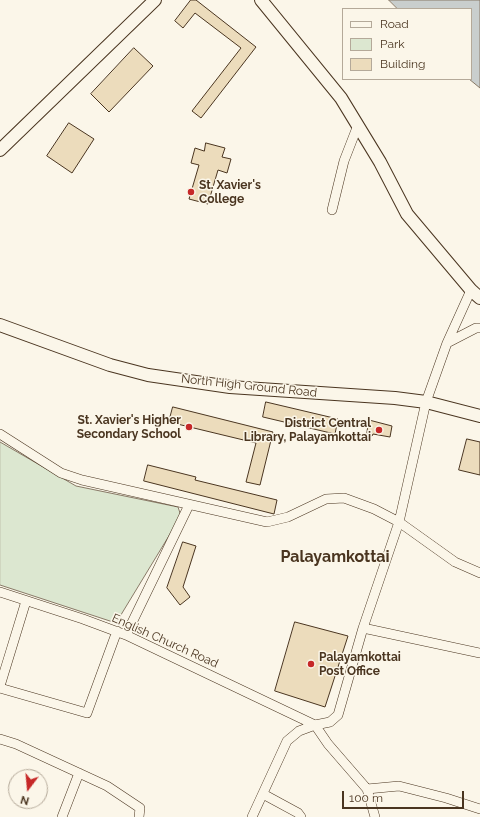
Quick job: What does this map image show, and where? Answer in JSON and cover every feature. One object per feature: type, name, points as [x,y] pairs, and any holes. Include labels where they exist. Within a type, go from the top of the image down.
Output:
[{"type":"main road","points":[[0,150],[155,0]]},
{"type":"main road","points":[[260,0],[341,98],[380,162],[407,214],[476,294]]},
{"type":"main road","name":"North High Ground Road","points":[[0,325],[110,365],[148,375],[230,387],[395,398],[426,402],[480,416]]},
{"type":"street","points":[[332,210],[344,161],[358,125]]},
{"type":"street","points":[[252,817],[287,741],[299,731],[315,725],[330,722],[338,715],[363,628],[399,522],[426,402],[447,343],[476,294]]},
{"type":"street","points":[[447,343],[476,328],[480,328]]},
{"type":"street","points":[[0,434],[61,473],[82,480],[267,522],[288,517],[326,499],[344,498],[374,509],[399,522],[455,562],[480,573]]},
{"type":"street","points":[[126,634],[189,505]]},
{"type":"street","name":"English Church Road","points":[[0,592],[126,634],[315,725]]},
{"type":"street","points":[[26,601],[0,687],[87,713],[117,631]]},
{"type":"street","points":[[363,628],[480,653]]},
{"type":"street","points":[[315,725],[328,744],[367,789],[375,817]]},
{"type":"street","points":[[0,739],[16,744],[107,786],[140,808],[139,817]]},
{"type":"street","points":[[62,817],[79,773]]},
{"type":"street","points":[[367,789],[400,786],[480,809]]},
{"type":"street","points":[[263,794],[298,813],[301,817]]},
{"type":"green space","points":[[0,442],[76,486],[178,507],[181,516],[116,623],[0,585]]},
{"type":"shaded area","points":[[389,0],[480,0],[480,88],[470,80],[472,80],[472,8],[397,8]]},
{"type":"building","points":[[191,0],[196,0],[256,47],[201,118],[192,111],[241,48],[195,13],[183,28],[175,21]]},
{"type":"building","points":[[134,48],[153,66],[109,112],[91,94]]},
{"type":"building","points":[[69,123],[94,139],[72,173],[47,156]]},
{"type":"building","points":[[206,143],[225,148],[222,157],[231,159],[227,173],[218,170],[208,204],[189,199],[199,165],[191,163],[195,148],[204,151]]},
{"type":"building","points":[[266,402],[338,419],[335,434],[263,417]]},
{"type":"building","points":[[173,407],[273,432],[260,485],[246,482],[256,443],[169,422]]},
{"type":"building","name":"District Central Library, Palayamkottai","points":[[369,420],[392,426],[390,437],[373,434],[372,436],[367,435]]},
{"type":"building","points":[[467,439],[480,442],[480,475],[459,470]]},
{"type":"building","points":[[148,465],[196,477],[195,480],[277,500],[274,514],[144,481]]},
{"type":"building","points":[[183,542],[196,546],[183,587],[190,597],[180,605],[167,588]]},
{"type":"building","name":"Palayamkottai Post Office","points":[[295,622],[348,636],[325,707],[275,691]]},
{"type":"place","name":"St. Xavier's College","points":[[191,192]]},
{"type":"place","name":"St. Xavier's Higher Secondary School","points":[[189,427]]},
{"type":"place","name":"District Central Library, Palayamkottai","points":[[379,430]]},
{"type":"place","name":"Palayamkottai Post Office","points":[[311,664]]},
{"type":"district","name":"Palayamkottai","points":[[335,557]]}]
